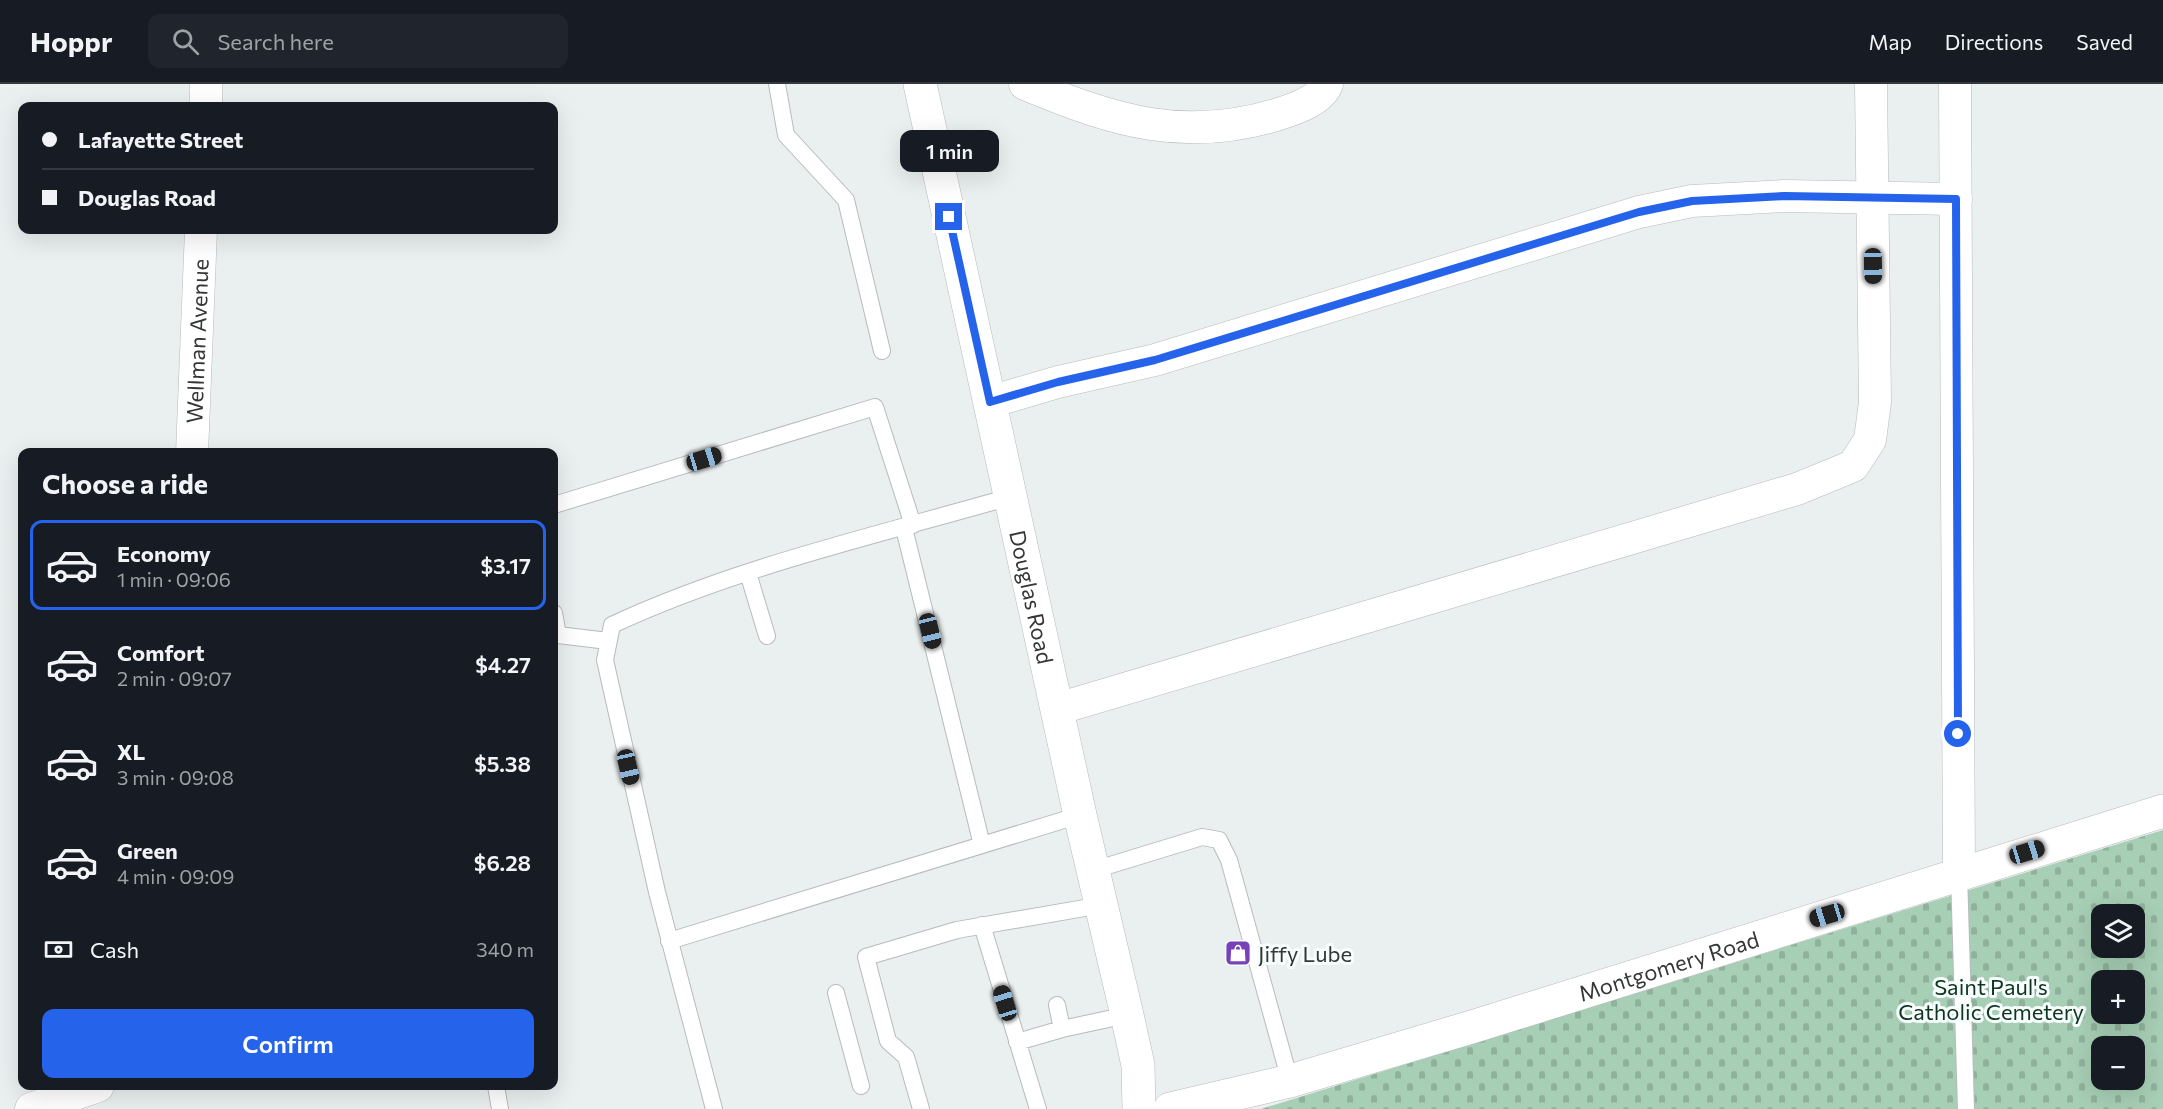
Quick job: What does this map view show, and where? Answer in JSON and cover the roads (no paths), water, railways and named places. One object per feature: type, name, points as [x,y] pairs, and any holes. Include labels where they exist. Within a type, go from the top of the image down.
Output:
[{"type":"street","points":[[206,102],[207,84]]},
{"type":"street","name":"Douglas Road","points":[[920,84],[1080,815],[1138,1065],[1139,1109]]},
{"type":"street","points":[[1025,84],[1110,116],[1155,127],[1206,129],[1258,121],[1303,106],[1326,88],[1327,84]]},
{"type":"street","points":[[1057,710],[1797,489],[1853,466],[1869,440],[1875,402],[1872,84]]},
{"type":"street","points":[[1955,84],[1959,873]]},
{"type":"street","points":[[990,402],[1058,382],[1155,360],[1639,212],[1692,201],[1785,196],[1956,199]]},
{"type":"street","name":"Wellman Avenue","points":[[192,448],[201,234]]},
{"type":"street","name":"Montgomery Road","points":[[1170,1109],[1290,1081],[1486,1023],[2163,811]]},
{"type":"street","points":[[31,1109],[86,1090]]},
{"type":"lane","points":[[777,84],[786,135],[846,200],[882,351]]},
{"type":"lane","points":[[558,504],[875,407],[908,526],[982,845]]},
{"type":"lane","points":[[714,1109],[669,941],[605,660],[612,625],[660,602],[748,573],[1010,497]]},
{"type":"lane","points":[[748,573],[767,636]]},
{"type":"lane","points":[[558,635],[608,641]]},
{"type":"lane","points":[[669,941],[1080,815]]},
{"type":"lane","points":[[1094,870],[1202,837],[1219,840],[1229,860],[1290,1081]]},
{"type":"lane","points":[[1959,873],[1966,1109]]},
{"type":"lane","points":[[921,1109],[906,1057],[888,1041],[866,957],[957,930],[981,925],[1037,922],[1102,905]]},
{"type":"lane","points":[[981,925],[1038,1109]]},
{"type":"lane","points":[[836,993],[861,1086]]},
{"type":"lane","points":[[1057,1005],[1062,1029]]},
{"type":"lane","points":[[1017,1042],[1062,1029],[1127,1015]]},
{"type":"lane","points":[[497,1090],[500,1109]]},
{"type":"place","name":"Jiffy Lube","points":[[1238,953]]},
{"type":"park label","name":"Saint Paul's Catholic Cemetery","points":[[1991,998]]}]
